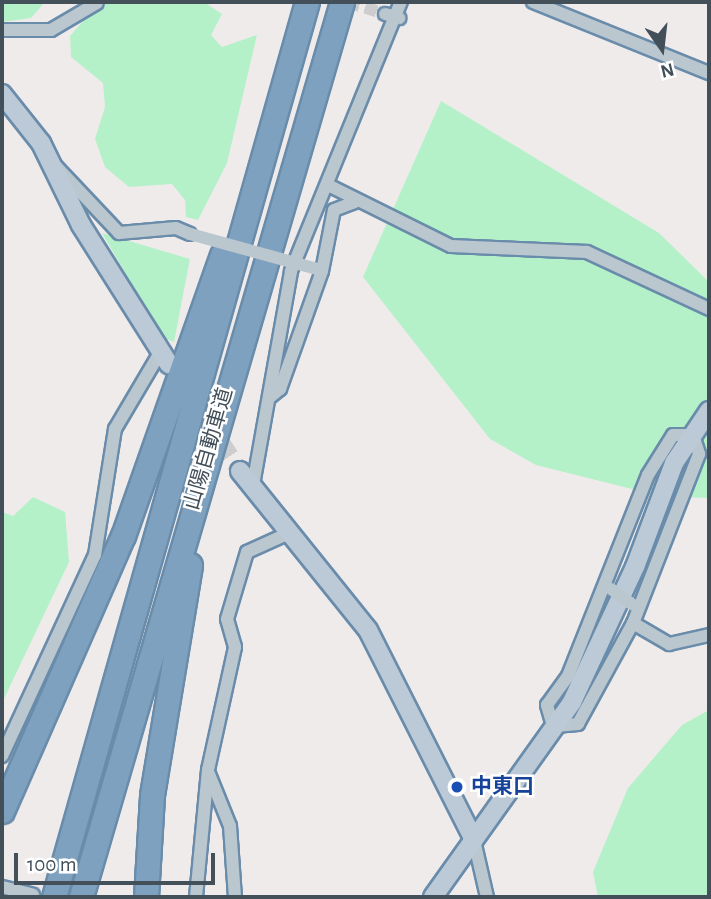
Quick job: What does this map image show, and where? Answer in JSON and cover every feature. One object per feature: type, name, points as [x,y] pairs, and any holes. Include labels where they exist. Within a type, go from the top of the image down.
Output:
[{"type":"highway","name":"山陽自動車道","points":[[44,896],[307,2]]},
{"type":"highway","name":"山陽自動車道","points":[[81,897],[343,2]]},
{"type":"highway","points":[[146,897],[152,795],[184,589],[343,2]]},
{"type":"highway","points":[[2,811],[123,536],[257,167]]},
{"type":"street","points":[[253,485],[291,271],[330,186],[399,18],[401,2]]},
{"type":"street","points":[[533,2],[709,73]]},
{"type":"street","points":[[2,30],[51,30],[96,3]]},
{"type":"street","points":[[385,14],[399,18]]},
{"type":"street","points":[[2,94],[53,164],[119,233],[176,228],[319,270]]},
{"type":"street","points":[[2,756],[95,555],[115,429],[165,357],[81,225],[53,164]]},
{"type":"street","points":[[330,186],[355,202],[451,247],[587,252],[709,309]]},
{"type":"street","points":[[270,397],[280,388],[319,270],[334,210],[355,202]]},
{"type":"street","points":[[433,897],[472,836],[553,726],[598,652],[674,463],[709,411]]},
{"type":"street","points":[[553,726],[547,705],[569,676],[608,587],[648,475],[673,435],[693,435]]},
{"type":"street","points":[[553,726],[578,724],[633,624],[635,606],[699,454],[693,435]]},
{"type":"street","points":[[240,471],[368,630],[472,836],[487,897]]},
{"type":"street","points":[[195,897],[208,770],[235,647],[227,619],[247,552],[291,532]]},
{"type":"street","points":[[608,587],[635,606]]},
{"type":"street","points":[[633,624],[669,644],[709,635]]},
{"type":"street","points":[[208,770],[230,826],[235,897]]},
{"type":"street","points":[[6,888],[44,896]]},
{"type":"green space","points":[[2,2],[45,2],[31,18],[2,22]]},
{"type":"green space","points":[[100,2],[204,2],[222,14],[211,35],[222,47],[257,35],[227,163],[198,220],[186,217],[185,200],[172,184],[129,187],[105,167],[95,139],[105,107],[103,83],[71,57],[70,36]]},
{"type":"green space","points":[[441,101],[659,233],[709,282],[709,498],[660,496],[536,465],[490,439],[363,277]]},
{"type":"green space","points":[[102,233],[190,259],[174,342],[163,338]]},
{"type":"green space","points":[[33,497],[65,512],[69,562],[2,703],[2,512],[13,516]]},
{"type":"green space","points":[[709,710],[709,897],[598,897],[593,872],[628,788],[682,725]]},
{"type":"tunnel","points":[[348,2],[385,14]]},
{"type":"tunnel","points":[[190,396],[240,471]]},
{"type":"place","name":"中東口","points":[[457,787]]}]
